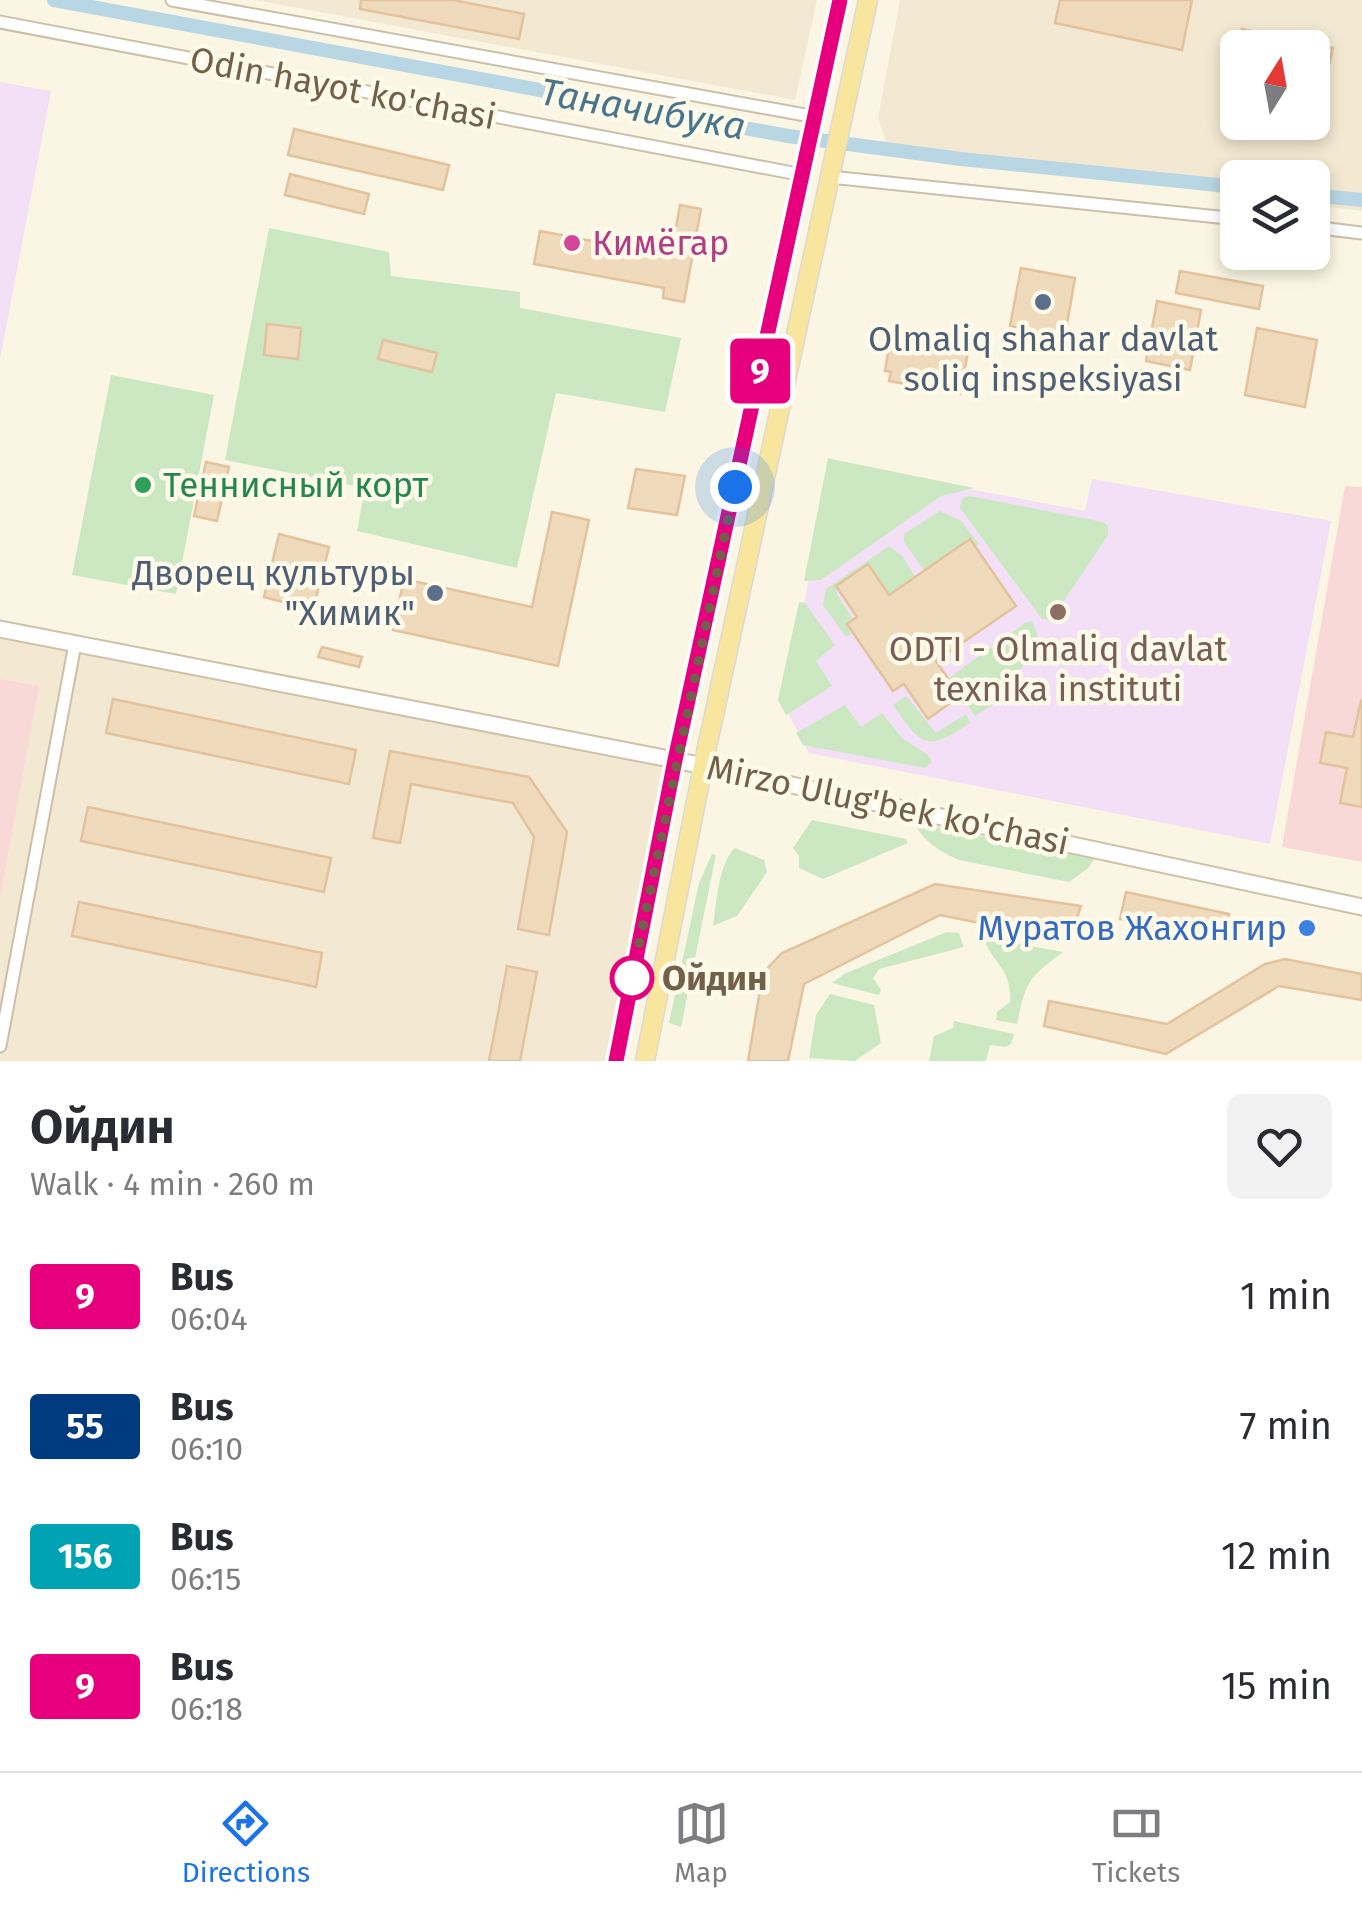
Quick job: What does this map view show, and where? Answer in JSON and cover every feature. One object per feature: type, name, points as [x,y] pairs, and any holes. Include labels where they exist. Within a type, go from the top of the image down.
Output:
[{"type":"main road","points":[[616,1061],[675,760],[840,0]]},
{"type":"main road","points":[[645,1061],[868,0]]},
{"type":"main road","name":"Mirzo Ulug'bek ko'chasi","points":[[0,629],[675,760],[1362,906]]},
{"type":"street","name":"Odin hayot ko'chasi","points":[[172,0],[816,117]]},
{"type":"street","name":"Odin hayot ko'chasi","points":[[0,22],[803,175]]},
{"type":"street","points":[[831,172],[1220,217]]},
{"type":"street","points":[[1330,230],[1362,233]]},
{"type":"street","points":[[0,1046],[75,644]]},
{"type":"shaded area","points":[[255,0],[817,0],[795,100]]},
{"type":"shaded area","points":[[900,0],[1362,0],[1362,211],[1330,207],[1330,160],[1220,160],[1220,193],[889,150],[878,118]]},
{"type":"shaded area","points":[[0,82],[51,91],[0,359]]},
{"type":"shaded area","name":"ODTI - Olmaliq davlat texnika instituti","points":[[833,463],[1085,511],[1092,479],[1331,521],[1270,844],[809,753],[783,703]]},
{"type":"shaded area","points":[[1345,486],[1362,487],[1362,862],[1282,847]]},
{"type":"shaded area","points":[[0,629],[675,760],[616,1061],[0,1061]]},
{"type":"shaded area","points":[[0,679],[39,686],[0,898]]},
{"type":"green space","points":[[269,228],[389,252],[391,276],[520,292],[520,308],[681,338],[665,412],[556,393],[517,568],[357,531],[365,488],[225,460]]},
{"type":"green space","name":"Теннисный корт","points":[[111,375],[214,395],[176,594],[72,575]]},
{"type":"green space","points":[[828,458],[974,488],[941,496],[821,580],[804,581]]},
{"type":"green space","points":[[970,496],[1108,526],[1108,535],[1051,620],[1042,619],[960,508],[962,498]]},
{"type":"green space","points":[[940,511],[961,521],[979,544],[976,546],[969,538],[924,570],[904,542],[904,534]]},
{"type":"green space","points":[[889,546],[902,556],[915,576],[889,594],[868,564],[835,586],[853,619],[846,624],[851,634],[846,637],[823,605],[826,589]]},
{"type":"green space","points":[[799,602],[805,603],[835,645],[816,661],[832,686],[786,715],[778,700]]},
{"type":"green space","points":[[1032,621],[1038,637],[1007,696],[975,716],[949,678]]},
{"type":"green space","points":[[906,696],[936,733],[966,714],[970,723],[943,739],[926,741],[893,705]]},
{"type":"green space","points":[[845,705],[861,727],[882,713],[902,738],[932,762],[925,768],[803,745],[796,733]]},
{"type":"green space","points":[[812,820],[906,839],[908,843],[823,879],[799,868],[799,856],[793,848]]},
{"type":"green space","points":[[914,822],[1094,859],[1069,882],[959,860],[933,845]]},
{"type":"green space","points":[[735,848],[764,860],[767,872],[737,916],[713,926],[722,873]]},
{"type":"green space","points":[[712,854],[716,855],[681,1027],[669,1023],[699,883]]},
{"type":"green space","points":[[947,932],[959,933],[964,947],[879,969],[873,978],[881,990],[879,995],[832,983],[846,973]]},
{"type":"green space","points":[[983,937],[1063,952],[1030,982],[1017,1024],[996,1020],[997,1012],[1010,1002],[1010,990],[1005,973]]},
{"type":"green space","points":[[830,994],[874,1005],[881,1043],[855,1061],[809,1058],[816,1015]]},
{"type":"green space","points":[[954,1021],[1014,1034],[1011,1044],[990,1045],[986,1061],[929,1061],[934,1036],[953,1028]]},
{"type":"building","points":[[361,0],[453,0],[524,14],[519,39],[360,9]]},
{"type":"building","points":[[1060,0],[1192,0],[1182,50],[1055,23]]},
{"type":"building","points":[[294,129],[449,165],[443,190],[288,155]]},
{"type":"building","points":[[290,174],[369,194],[364,214],[285,195]]},
{"type":"building","name":"Кимёгар","points":[[680,205],[701,209],[684,302],[663,298],[664,288],[534,264],[540,231],[671,256]]},
{"type":"building","name":"Olmaliq shahar davlat soliq inspeksiyasi","points":[[1021,268],[1075,278],[1065,336],[1010,326]]},
{"type":"building","points":[[1180,271],[1263,286],[1259,309],[1176,293]]},
{"type":"building","points":[[1157,301],[1201,310],[1190,370],[1146,361]]},
{"type":"building","points":[[267,324],[301,328],[298,359],[264,355]]},
{"type":"building","points":[[1257,328],[1317,340],[1305,407],[1245,395]]},
{"type":"building","points":[[898,334],[969,347],[960,394],[889,381],[891,372],[885,371],[890,339],[896,340]]},
{"type":"building","points":[[383,340],[437,353],[432,372],[378,359]]},
{"type":"building","points":[[206,462],[229,467],[217,521],[194,516]]},
{"type":"building","points":[[636,469],[685,476],[677,515],[628,508]]},
{"type":"building","name":"Дворец культуры \"Химик\"","points":[[552,512],[589,520],[558,666],[393,630],[404,579],[532,607]]},
{"type":"building","points":[[279,534],[329,547],[313,610],[264,597]]},
{"type":"building","points":[[970,539],[1016,606],[936,661],[960,696],[928,719],[904,684],[893,691],[847,624],[857,617],[836,586],[868,564],[889,595]]},
{"type":"building","points":[[322,647],[362,657],[359,667],[318,657]]},
{"type":"building","points":[[113,699],[356,750],[349,784],[106,733]]},
{"type":"building","points":[[1361,701],[1362,807],[1340,803],[1347,768],[1320,763],[1326,732],[1353,737]]},
{"type":"building","points":[[390,751],[529,777],[567,832],[549,935],[518,929],[534,837],[513,803],[411,784],[400,843],[373,838]]},
{"type":"building","points":[[88,807],[331,858],[324,892],[81,841]]},
{"type":"building","points":[[935,884],[1081,906],[1069,941],[940,915],[804,984],[788,1061],[748,1061],[763,973],[782,953]]},
{"type":"building","points":[[1126,892],[1229,914],[1224,940],[1120,919]]},
{"type":"building","points":[[79,902],[322,953],[316,987],[72,936]]},
{"type":"building","points":[[1285,959],[1362,974],[1362,1000],[1279,986],[1166,1054],[1044,1026],[1049,1001],[1167,1024],[1265,964]]},
{"type":"building","points":[[507,966],[537,972],[520,1061],[489,1061]]},
{"type":"waterway","name":"Таначибука","points":[[54,0],[788,136],[961,159],[1220,185]]},
{"type":"waterway","name":"Таначибука","points":[[1330,197],[1362,200]]},
{"type":"bus line","name":"9","points":[[616,1061],[675,760],[840,0]]},
{"type":"place","name":"Кимёгар","points":[[572,243]]},
{"type":"place","name":"Olmaliq shahar davlat soliq inspeksiyasi","points":[[1043,302]]},
{"type":"place","name":"Теннисный корт","points":[[143,485]]},
{"type":"place","name":"Дворец культуры \"Химик\"","points":[[435,593]]},
{"type":"place","name":"ODTI - Olmaliq davlat texnika instituti","points":[[1058,612]]},
{"type":"place","name":"Муратов Жахонгир","points":[[1307,928]]},
{"type":"place","name":"Ойдин","points":[[632,978]]},
{"type":"route","points":[[632,978],[735,487]]}]
